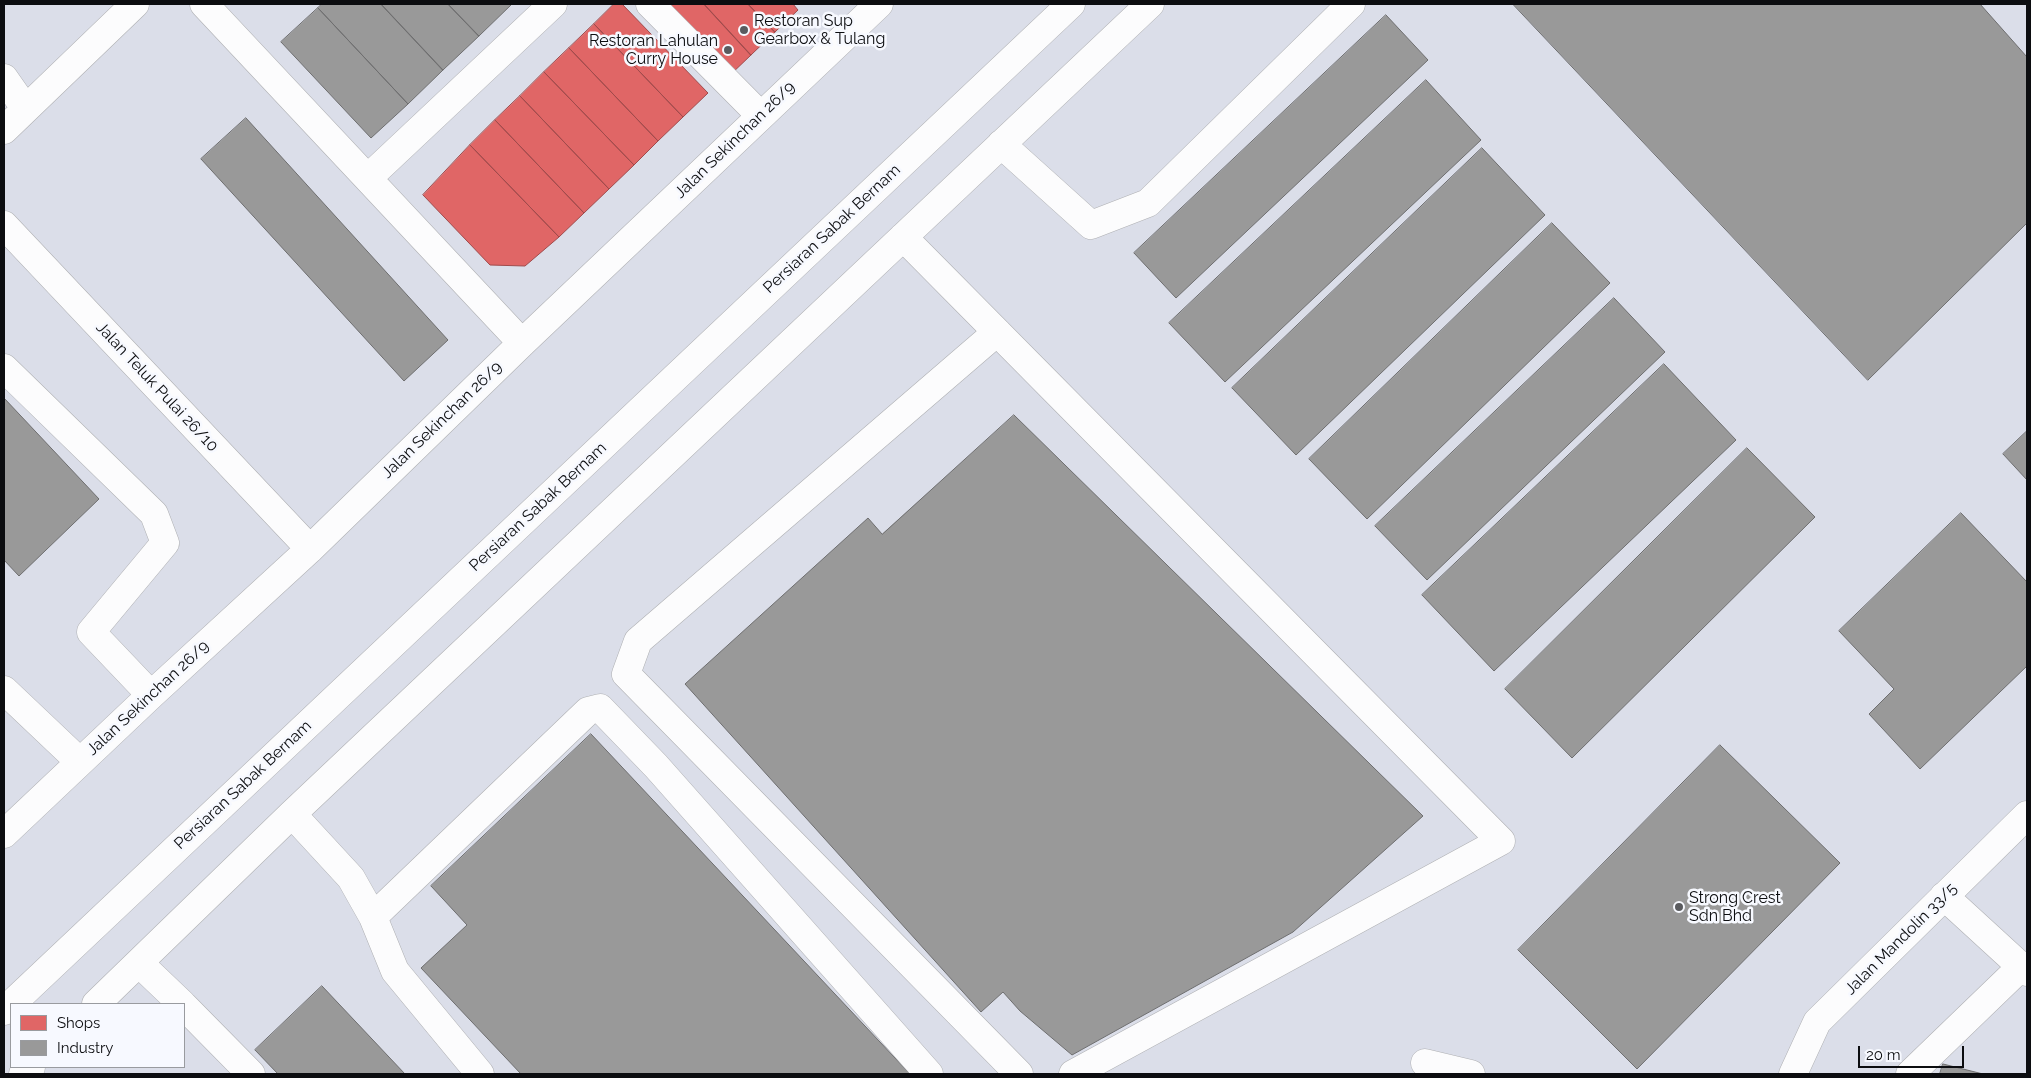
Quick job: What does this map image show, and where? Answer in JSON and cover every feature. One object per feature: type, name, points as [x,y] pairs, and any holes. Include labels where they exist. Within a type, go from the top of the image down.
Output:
[{"type":"street","points":[[4,130],[135,4]]},
{"type":"street","points":[[204,4],[522,342]]},
{"type":"street","points":[[368,178],[553,4]]},
{"type":"street","points":[[650,4],[761,116]]},
{"type":"street","name":"Jalan Sekinchan 26/9","points":[[4,834],[151,695],[310,549],[522,342],[879,4]]},
{"type":"street","name":"Persiaran Sabak Bernam","points":[[12,1003],[1071,4]]},
{"type":"street","points":[[97,1003],[292,814],[1150,4]]},
{"type":"street","points":[[1001,144],[1090,225],[1148,203],[1351,4]]},
{"type":"street","points":[[4,78],[25,108]]},
{"type":"street","name":"Jalan Teluk Pulai 26/10","points":[[4,224],[310,549]]},
{"type":"street","points":[[903,237],[1501,842],[1073,1074]]},
{"type":"street","points":[[997,332],[638,641],[626,674],[1019,1074]]},
{"type":"street","points":[[4,368],[154,514],[165,543],[90,632],[151,695]]},
{"type":"street","points":[[6,698],[80,762]]},
{"type":"street","points":[[373,917],[588,711],[600,708],[662,773],[928,1074]]},
{"type":"street","points":[[292,814],[350,878],[373,917],[395,971],[480,1074]]},
{"type":"street","name":"Jalan Mandolin 33/5","points":[[1793,1074],[1817,1022],[2027,815]]},
{"type":"street","points":[[1910,1074],[2024,970],[1944,896]]},
{"type":"street","points":[[139,963],[181,1003]]},
{"type":"street","points":[[185,1007],[250,1074]]},
{"type":"street","points":[[1425,1063],[1471,1074]]},
{"type":"shaded area","points":[[4,4],[2027,4],[2027,1074],[4,1074]]},
{"type":"building: Shops","points":[[614,4],[622,4],[708,93],[683,117],[594,24]]},
{"type":"building: Shops","points":[[659,4],[704,4],[751,55],[728,77]]},
{"type":"building: Shops","points":[[704,4],[748,4],[775,32],[751,55]]},
{"type":"building: Shops","points":[[748,4],[793,4],[798,10],[775,32]]},
{"type":"building: Shops","points":[[594,24],[683,117],[658,141],[569,48]]},
{"type":"building: Shops","points":[[569,48],[658,141],[634,165],[544,72]]},
{"type":"building: Shops","points":[[544,72],[634,165],[609,189],[520,96]]},
{"type":"building: Shops","points":[[520,96],[609,189],[584,213],[495,120]]},
{"type":"building: Shops","points":[[495,120],[584,213],[559,237],[470,145]]},
{"type":"building: Shops","points":[[470,145],[559,237],[525,266],[490,265],[423,195]]},
{"type":"building: Industry","points":[[322,4],[381,4],[443,70],[408,104],[318,8]]},
{"type":"building: Industry","points":[[381,4],[448,4],[479,36],[443,70]]},
{"type":"building: Industry","points":[[448,4],[512,4],[479,36]]},
{"type":"building: Industry","points":[[1513,4],[1980,4],[2027,57],[2027,223],[1868,380]]},
{"type":"building: Industry","points":[[318,8],[408,104],[371,138],[281,42]]},
{"type":"building: Industry","points":[[1386,15],[1428,60],[1176,298],[1134,253]]},
{"type":"building: Industry","points":[[1426,80],[1481,140],[1225,382],[1169,323]]},
{"type":"building: Industry","points":[[246,118],[448,340],[404,381],[201,159]]},
{"type":"building: Industry","points":[[1482,148],[1545,215],[1296,455],[1232,388]]},
{"type":"building: Industry","points":[[1552,223],[1610,283],[1367,519],[1309,459]]},
{"type":"building: Industry","points":[[1614,298],[1665,352],[1427,580],[1375,526]]},
{"type":"building: Industry","points":[[1664,364],[1736,440],[1494,671],[1422,595]]},
{"type":"building: Industry","points":[[4,398],[99,499],[19,576],[4,560]]},
{"type":"building: Industry","points":[[1014,415],[1423,816],[1293,932],[1072,1055],[1020,1011],[1003,992],[981,1012],[685,684],[868,518],[882,534]]},
{"type":"building: Industry","points":[[2027,431],[2027,480],[2003,454]]},
{"type":"building: Industry","points":[[1747,448],[1815,517],[1572,758],[1505,689]]},
{"type":"building: Industry","points":[[1961,513],[2027,582],[2027,666],[1920,769],[1869,714],[1894,689],[1839,631]]},
{"type":"building: Industry","points":[[591,734],[910,1074],[521,1074],[421,968],[467,925],[431,886]]},
{"type":"building: Industry","name":"Strong Crest Sdn Bhd","points":[[1720,745],[1840,863],[1637,1069],[1518,950]]},
{"type":"building: Industry","points":[[322,986],[405,1074],[278,1074],[255,1050]]},
{"type":"building: Industry","points":[[1943,1064],[1983,1074],[1940,1074]]},
{"type":"place","name":"Restoran Sup Gearbox & Tulang","points":[[744,30]]},
{"type":"place","name":"Restoran Lahulan Curry House","points":[[728,50]]},
{"type":"place","name":"Strong Crest Sdn Bhd","points":[[1679,907]]}]
